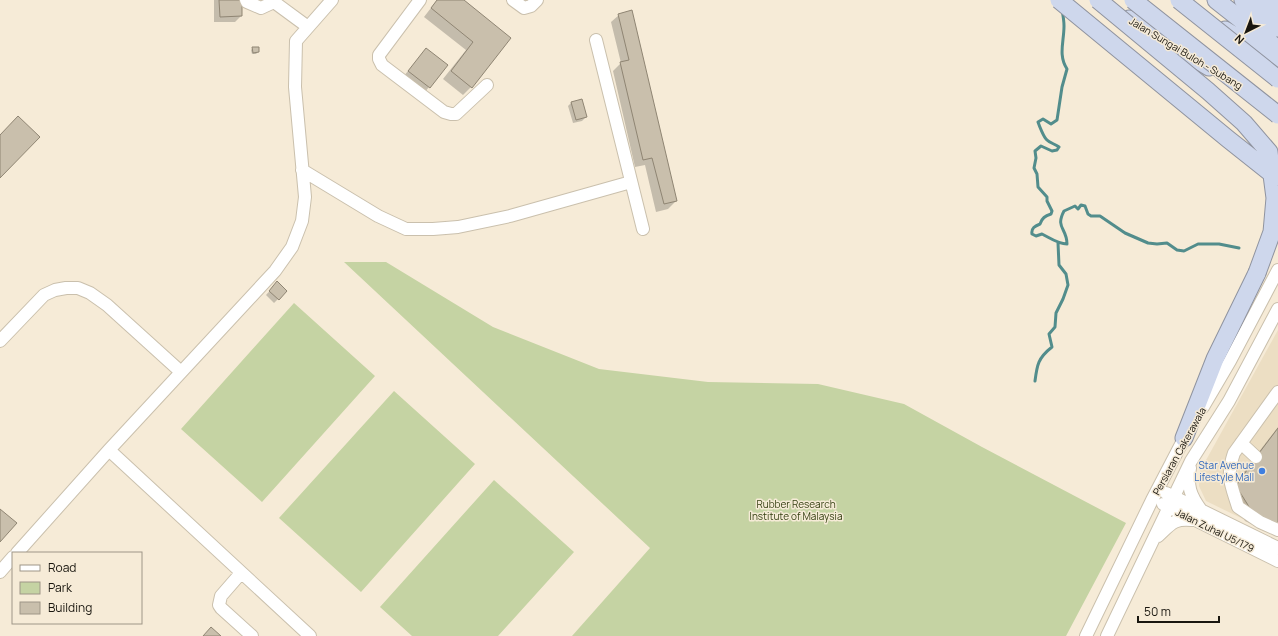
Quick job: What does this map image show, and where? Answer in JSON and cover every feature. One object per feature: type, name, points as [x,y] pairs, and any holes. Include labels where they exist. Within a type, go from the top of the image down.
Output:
[{"type":"highway","points":[[1059,0],[1228,139],[1278,178]]},
{"type":"highway","name":"Jalan Sungai Buloh - Subang","points":[[1093,0],[1110,8],[1278,108]]},
{"type":"highway","points":[[1098,0],[1208,91],[1244,123],[1269,152],[1275,198],[1272,232],[1256,273],[1215,359],[1184,438]]},
{"type":"highway","points":[[1133,0],[1278,115]]},
{"type":"highway","points":[[1172,0],[1278,62]]},
{"type":"highway","points":[[1179,0],[1278,79]]},
{"type":"highway","points":[[1216,0],[1278,49]]},
{"type":"highway","points":[[1242,0],[1278,28]]},
{"type":"highway","points":[[1265,0],[1278,10]]},
{"type":"street","points":[[246,0],[247,2],[261,8],[274,1],[308,27]]},
{"type":"street","points":[[18,552],[109,450],[275,271],[292,247],[302,221],[305,197],[295,87],[296,41],[332,0]]},
{"type":"street","points":[[420,0],[379,55],[382,65],[444,112],[451,114],[456,114],[487,85]]},
{"type":"street","points":[[513,0],[524,8],[531,6],[537,0]]},
{"type":"street","points":[[596,40],[643,230]]},
{"type":"street","points":[[302,170],[378,216],[406,229],[458,227],[510,216],[631,182]]},
{"type":"street","name":"Persiaran Cakerawala","points":[[1086,636],[1184,438],[1230,361],[1278,270]]},
{"type":"street","points":[[0,341],[44,295],[55,290],[78,288],[90,293],[107,305],[181,372]]},
{"type":"street","name":"Persiaran Cakerawala","points":[[1107,636],[1191,461],[1229,401],[1278,309]]},
{"type":"street","points":[[1278,392],[1234,453],[1231,462],[1230,478],[1238,506],[1260,522],[1278,530]]},
{"type":"street","points":[[1241,443],[1256,457]]},
{"type":"street","points":[[109,450],[308,636]]},
{"type":"street","points":[[1150,546],[1171,523],[1198,515],[1190,490],[1188,478],[1191,461]]},
{"type":"street","name":"Jalan Zuhal U5/179","points":[[1155,495],[1198,515],[1278,548]]},
{"type":"street","name":"Jalan Zuhal U5/179","points":[[1198,515],[1278,562]]},
{"type":"street","points":[[0,572],[12,558]]},
{"type":"street","points":[[241,573],[221,596],[219,605],[252,636]]},
{"type":"shaded area","points":[[1278,330],[1278,536],[1206,501],[1199,486],[1200,471]]},
{"type":"green space","name":"Rubber Research Institute of Malaysia","points":[[344,262],[386,262],[493,327],[599,369],[708,382],[818,384],[904,404],[1126,523],[1066,636],[572,636],[650,548]]},
{"type":"green space","points":[[294,303],[375,376],[262,502],[181,429]]},
{"type":"green space","points":[[394,391],[475,464],[361,592],[279,518]]},
{"type":"green space","points":[[494,480],[574,552],[498,636],[412,636],[380,607]]},
{"type":"building","points":[[219,0],[242,0],[242,16],[220,17]]},
{"type":"building","points":[[437,0],[464,0],[511,38],[472,88],[451,71],[473,42],[431,8]]},
{"type":"building","points":[[632,10],[677,201],[664,204],[652,158],[643,160],[620,62],[629,60],[618,14]]},
{"type":"building","points":[[252,47],[259,47],[259,52],[253,53]]},
{"type":"building","points":[[426,48],[448,65],[430,88],[408,71]]},
{"type":"building","points":[[582,99],[587,117],[576,120],[571,102]]},
{"type":"building","points":[[18,116],[40,137],[0,178],[0,135]]},
{"type":"building","points":[[277,281],[287,291],[279,300],[269,291]]},
{"type":"building","name":"Star Avenue Lifestyle Mall","points":[[1278,428],[1278,526],[1253,513],[1236,486]]},
{"type":"building","points":[[0,509],[17,523],[0,542]]},
{"type":"building","points":[[211,627],[221,636],[203,636]]},
{"type":"waterway","points":[[1062,10],[1064,26],[1062,53],[1064,64],[1067,69],[1062,87],[1057,120],[1051,124],[1043,119],[1038,122],[1046,139],[1059,147],[1057,150],[1052,151],[1041,146],[1035,151],[1036,158],[1034,168],[1037,174],[1038,187],[1047,197],[1047,201],[1052,211],[1051,214],[1045,216],[1040,224],[1032,230],[1032,234],[1036,236],[1042,234],[1057,242],[1067,244],[1067,239],[1061,225],[1064,211],[1075,206],[1078,209],[1081,205],[1085,206],[1088,214],[1091,216],[1100,216],[1125,233],[1148,243],[1167,243],[1177,250],[1184,251],[1198,244],[1219,244],[1239,248]]},
{"type":"waterway","points":[[1035,381],[1039,362],[1052,347],[1049,334],[1055,327],[1056,313],[1068,285],[1066,274],[1059,265],[1058,243]]},
{"type":"place","name":"Star Avenue Lifestyle Mall","points":[[1262,471]]}]
